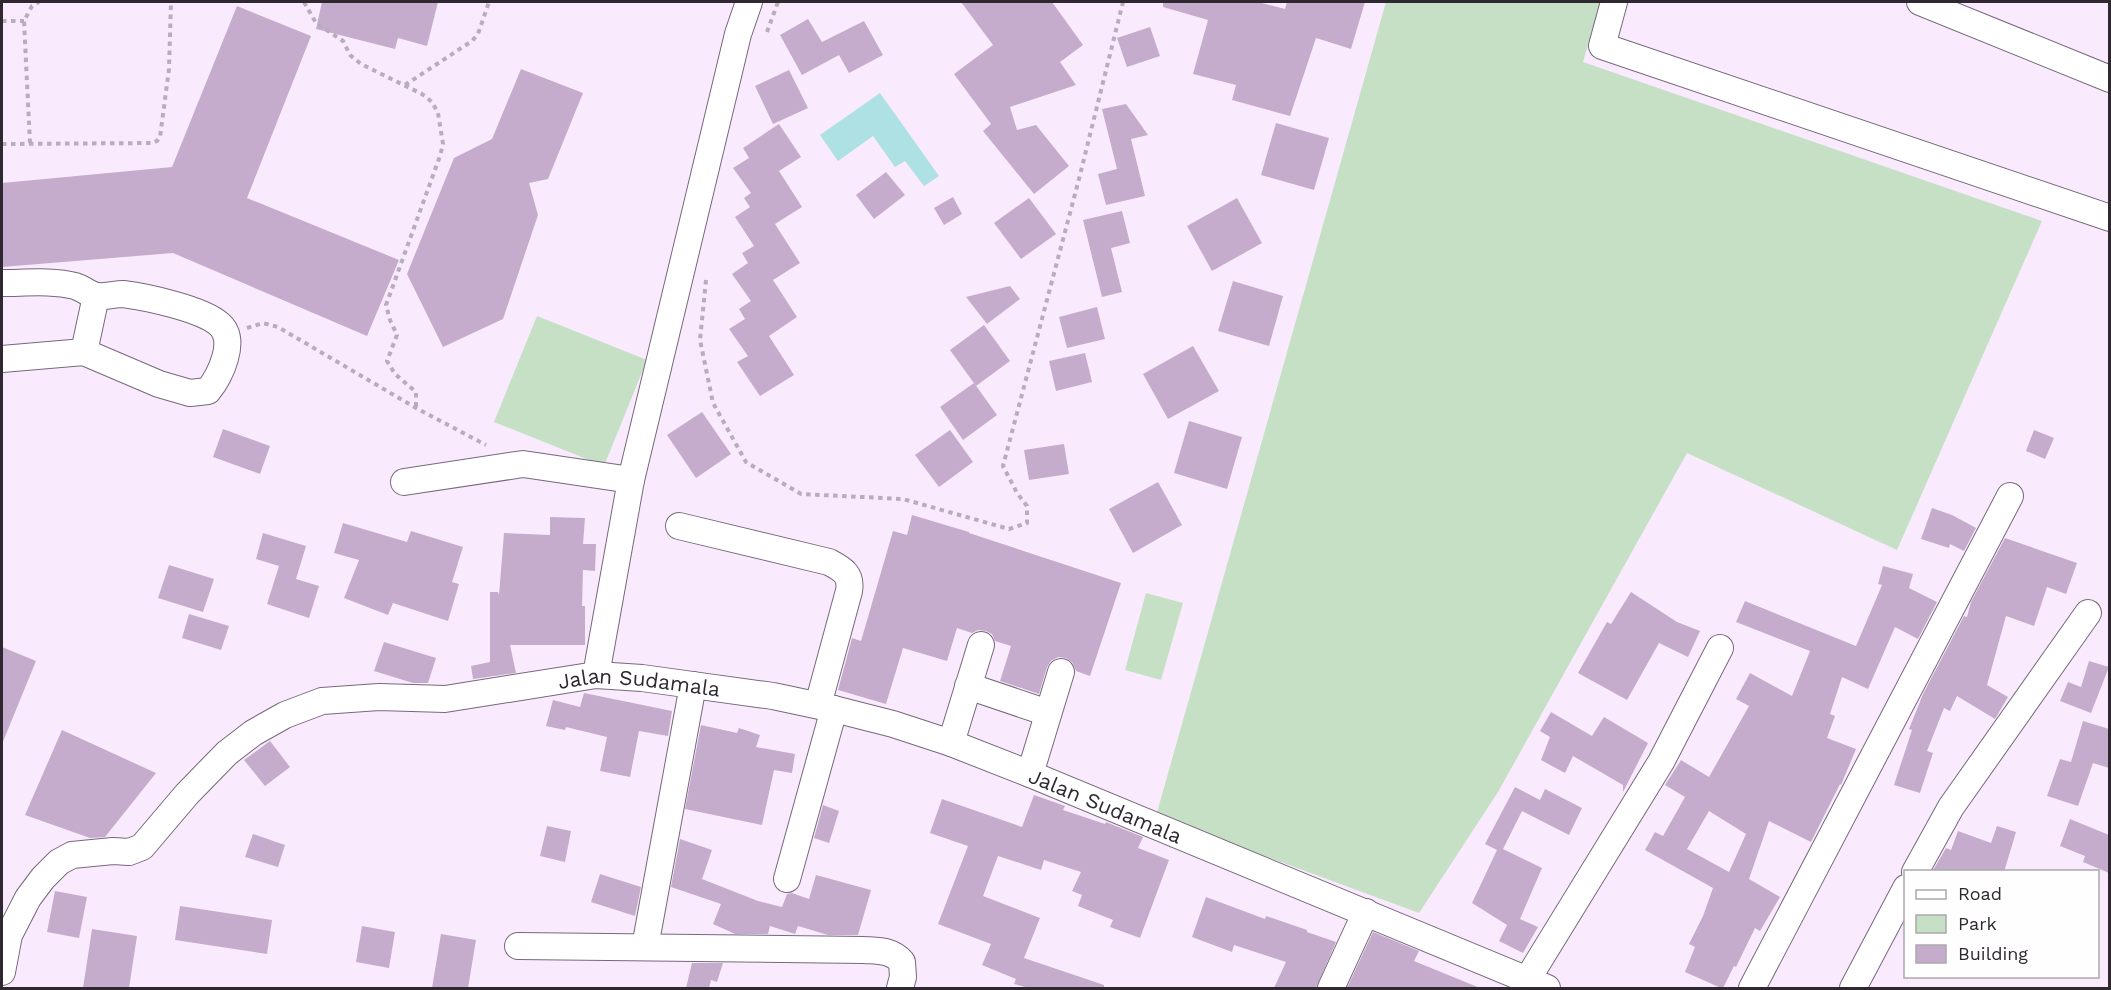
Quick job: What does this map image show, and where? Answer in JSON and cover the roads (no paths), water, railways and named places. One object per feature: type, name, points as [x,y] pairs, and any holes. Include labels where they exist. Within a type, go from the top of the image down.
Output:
[{"type":"street","points":[[596,675],[631,480],[738,34],[749,2]]},
{"type":"street","points":[[1614,2],[1602,46],[2109,218]]},
{"type":"street","points":[[1920,2],[2109,79]]},
{"type":"street","points":[[2,283],[61,283],[77,286],[96,296],[120,294],[174,304],[221,325],[227,337],[225,358],[218,379],[208,391],[190,393],[159,384],[84,352],[2,359]]},
{"type":"street","points":[[84,352],[96,296]]},
{"type":"street","points":[[404,482],[523,464],[631,480]]},
{"type":"street","points":[[1752,988],[2010,496]]},
{"type":"street","points":[[679,526],[829,562],[844,571],[851,583],[787,879]]},
{"type":"street","points":[[1916,870],[1951,807],[2088,613]]},
{"type":"street","points":[[951,743],[981,645]]},
{"type":"street","points":[[1537,984],[1661,762],[1720,648]]},
{"type":"street","points":[[1030,774],[1061,672]]},
{"type":"street","name":"Jalan Sudamala","points":[[2,972],[5,934],[43,878],[59,862],[72,855],[113,851],[129,852],[142,847],[187,794],[227,753],[253,733],[285,715],[322,701],[350,698],[455,698],[596,675],[642,678],[773,696],[893,724],[951,743],[1366,912],[1499,980],[1537,984]]},
{"type":"street","points":[[645,948],[693,685]]},
{"type":"street","points":[[968,686],[1048,713]]},
{"type":"street","points":[[1853,988],[1904,890]]},
{"type":"street","points":[[1331,988],[1366,912]]},
{"type":"street","points":[[518,946],[889,952],[896,955],[902,962],[903,977],[900,988]]}]
